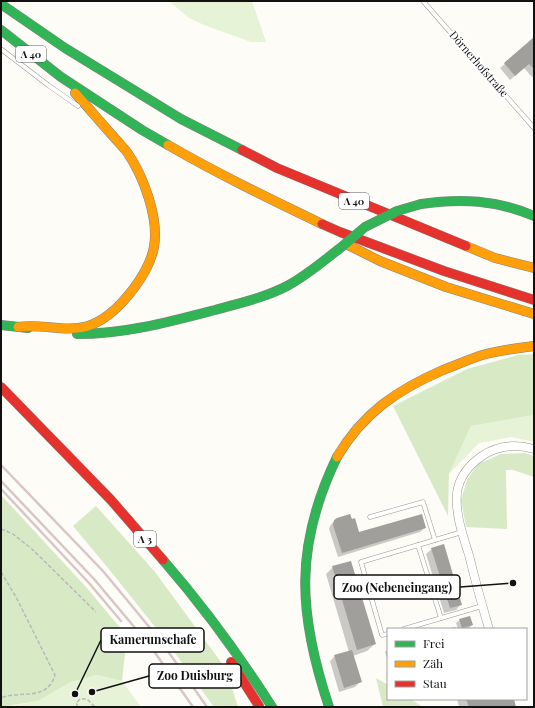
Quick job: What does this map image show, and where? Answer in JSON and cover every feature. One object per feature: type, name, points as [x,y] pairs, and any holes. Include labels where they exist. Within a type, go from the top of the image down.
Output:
[{"type":"highway","name":"A 40","points":[[1,4],[65,48],[181,119],[277,168],[495,258],[534,268]]},
{"type":"highway","name":"A 40","points":[[1,30],[61,77],[142,130],[199,163],[257,193],[340,232],[444,271],[534,300]]},
{"type":"highway","points":[[1,325],[74,329],[87,327],[117,308],[145,273],[152,258],[155,241],[154,228],[141,178],[127,152],[61,77]]},
{"type":"highway","points":[[257,193],[290,216],[380,261],[446,287],[534,314]]},
{"type":"highway","points":[[33,327],[68,334],[102,334],[138,330],[169,323],[268,295],[323,266],[338,249],[365,227],[397,211],[421,204],[441,200],[466,199],[493,202],[518,209],[534,216]]},
{"type":"highway","points":[[329,707],[314,660],[305,603],[304,574],[312,521],[322,490],[334,462],[347,441],[363,421],[383,403],[410,384],[442,370],[491,353],[534,346]]},
{"type":"highway","name":"A 3","points":[[1,387],[89,476],[174,573],[219,629],[254,678],[272,707]]},
{"type":"highway","name":"A 3","points":[[1,398],[80,479],[169,578],[211,633],[260,707]]},
{"type":"street","points":[[489,628],[462,532],[457,508],[457,492],[462,478],[472,463],[490,451],[505,446],[534,449]]},
{"type":"lane","name":"Dörnerhofstraße","points":[[423,1],[534,128]]},
{"type":"lane","points":[[1,49],[48,85],[101,122]]},
{"type":"lane","points":[[370,517],[423,502],[435,540]]},
{"type":"lane","points":[[387,634],[382,635],[361,562],[462,532]]},
{"type":"lane","points":[[418,545],[441,618]]},
{"type":"lane","points":[[407,628],[482,606]]},
{"type":"path","points":[[1,529],[13,534],[32,549],[96,612]]},
{"type":"path","points":[[1,572],[16,596],[55,675],[53,681],[44,690],[36,694],[6,696],[1,698]]},
{"type":"path","points":[[78,707],[76,703],[80,699],[87,699],[95,707]]},
{"type":"green space","points":[[169,1],[252,1],[266,42],[251,42],[204,25],[189,18]]},
{"type":"green space","points":[[534,354],[534,415],[471,426],[449,474],[448,516],[393,406],[467,369],[518,355]]},
{"type":"green space","points":[[534,415],[534,442],[511,437],[479,443],[449,474],[471,426]]},
{"type":"green space","points":[[525,453],[534,456],[534,477],[513,470],[506,470],[507,529],[466,527],[461,500],[467,480],[478,464],[501,454]]},
{"type":"green space","points":[[1,495],[87,588],[127,636],[122,681],[97,675],[71,682],[38,701],[1,707]]},
{"type":"green space","points":[[96,506],[155,572],[226,669],[238,707],[214,707],[164,638],[73,526]]},
{"type":"green space","points":[[97,675],[122,681],[141,707],[6,707],[38,701],[71,682]]},
{"type":"green space","points":[[376,678],[387,684],[387,700],[412,700],[423,707],[383,707]]},
{"type":"building","points":[[534,37],[534,69],[529,64],[515,76],[504,63]]},
{"type":"building","points":[[350,514],[352,519],[355,518],[359,532],[422,514],[426,528],[342,553],[333,525],[334,520]]},
{"type":"building","points":[[444,544],[462,605],[450,608],[431,548]]},
{"type":"building","points":[[351,561],[376,644],[357,650],[332,566]]},
{"type":"building","points":[[470,616],[473,625],[462,628],[459,619]]},
{"type":"building","points":[[352,650],[362,682],[344,688],[334,655]]},
{"type":"building","points":[[466,700],[514,700],[516,707],[469,707]]},
{"type":"railway","points":[[1,465],[103,571],[160,640],[207,707]]},
{"type":"railway","points":[[1,481],[94,579],[151,647],[193,707]]},
{"type":"railway","points":[[1,489],[89,583],[121,621]]},
{"type":"traffic: fast","points":[[1,4],[65,48],[181,119],[242,150]]},
{"type":"traffic: fast","points":[[1,30],[61,77],[142,130],[168,145]]},
{"type":"traffic: fast","points":[[421,204],[450,201],[479,202],[506,207],[534,216]]},
{"type":"traffic: fast","points":[[339,249],[365,227],[397,211],[421,204]]},
{"type":"traffic: fast","points":[[77,334],[130,330],[164,323],[260,297],[294,282],[314,269],[339,249]]},
{"type":"traffic: fast","points":[[1,325],[28,328]]},
{"type":"traffic: fast","points":[[329,707],[311,641],[305,580],[307,551],[313,521],[323,489],[337,457]]},
{"type":"traffic: fast","points":[[163,560],[220,631],[272,707]]},
{"type":"traffic: slow","points":[[18,327],[35,326],[71,329],[88,326],[102,320],[108,316],[134,288],[146,269],[153,253],[155,236],[152,211],[149,198],[139,173],[127,152],[75,93]]},
{"type":"traffic: slow","points":[[168,145],[225,176],[322,224]]},
{"type":"traffic: slow","points":[[346,244],[380,261],[446,287],[534,314]]},
{"type":"traffic: slow","points":[[466,246],[495,258],[534,268]]},
{"type":"traffic: slow","points":[[337,457],[347,441],[370,415],[382,404],[411,386],[443,370],[480,356],[504,350],[534,346]]},
{"type":"traffic: jam","points":[[242,150],[277,168],[466,246]]},
{"type":"traffic: jam","points":[[322,224],[444,271],[534,300]]},
{"type":"traffic: jam","points":[[1,387],[111,500],[163,560]]},
{"type":"traffic: jam","points":[[231,662],[259,706]]},
{"type":"place","name":"Zoo (Nebeneingang)","points":[[513,583]]},
{"type":"place","name":"Zoo Duisburg","points":[[92,692]]},
{"type":"place","name":"Kamerunschafe","points":[[75,694]]}]
